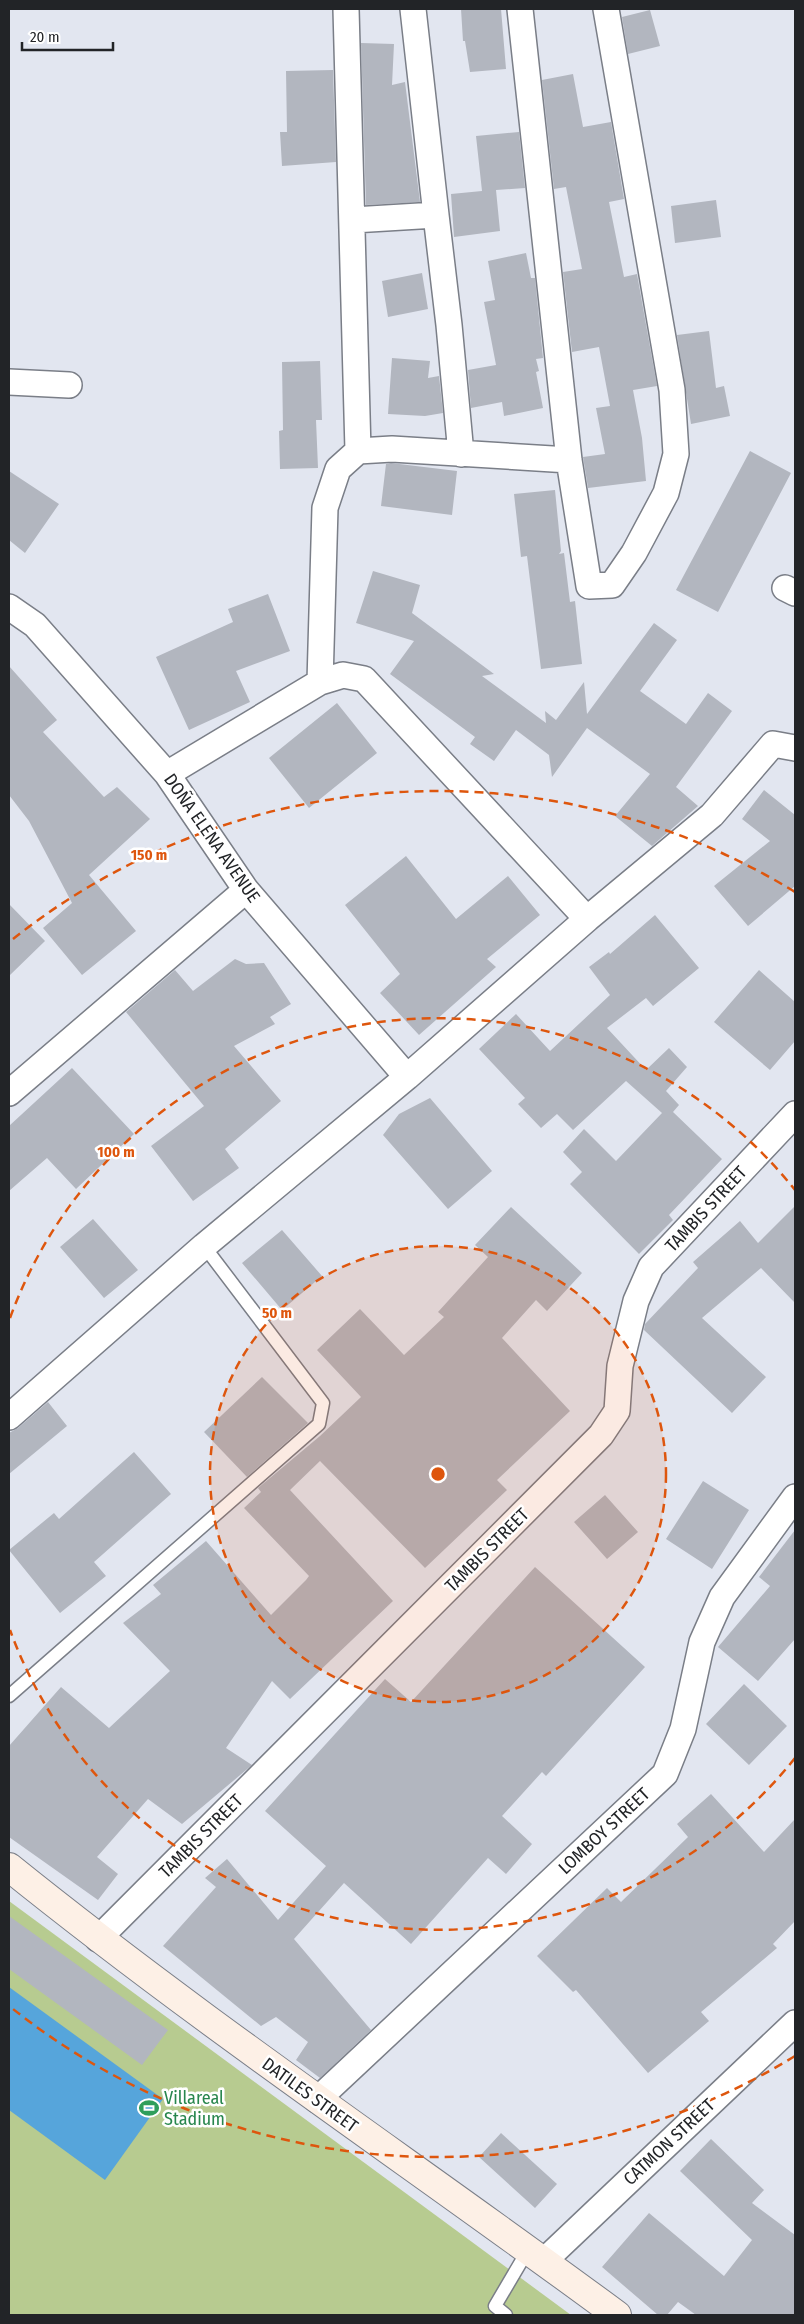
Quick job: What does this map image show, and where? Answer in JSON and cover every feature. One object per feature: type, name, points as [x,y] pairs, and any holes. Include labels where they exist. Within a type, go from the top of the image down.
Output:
[{"type":"main road","name":"DATILES STREET","points":[[9,1867],[98,1938],[317,2100],[617,2315]]},
{"type":"street","points":[[346,9],[358,451]]},
{"type":"street","points":[[414,9],[449,325],[461,454]]},
{"type":"street","points":[[520,9],[569,460],[589,586],[612,585],[634,553],[666,493],[676,454],[672,390],[606,9]]},
{"type":"street","points":[[353,220],[436,215]]},
{"type":"street","points":[[9,382],[69,385]]},
{"type":"street","points":[[320,682],[325,508],[338,469],[358,451],[392,449],[569,460]]},
{"type":"street","name":"DOÑA ELENA AVENUE","points":[[9,608],[35,625],[167,774],[246,890],[407,1077]]},
{"type":"street","points":[[167,774],[320,682],[343,675],[364,679],[587,919]]},
{"type":"street","points":[[9,1417],[204,1246],[407,1077],[587,919],[712,815],[773,744],[795,748]]},
{"type":"street","points":[[9,1093],[246,890]]},
{"type":"street","name":"TAMBIS STREET","points":[[98,1938],[601,1436],[617,1411],[620,1366],[636,1301],[651,1267],[795,1114]]},
{"type":"street","name":"LOMBOY STREET","points":[[317,2100],[665,1774],[683,1729],[702,1642],[722,1597],[795,1497]]},
{"type":"street","name":"CATMON STREET","points":[[536,2256],[795,2023]]},
{"type":"lane","points":[[9,1696],[319,1424],[324,1402],[204,1246]]},
{"type":"lane","points":[[506,2315],[496,2306],[536,2256]]},
{"type":"green space","name":"Villareal Stadium","points":[[9,1901],[571,2315],[9,2315]]},
{"type":"water","points":[[9,1987],[163,2099],[105,2180],[9,2110]]},
{"type":"building","points":[[461,9],[501,9],[506,69],[470,72],[465,41],[463,41]]},
{"type":"building","points":[[650,10],[660,46],[628,54],[622,17]]},
{"type":"building","points":[[361,43],[394,44],[392,85],[405,82],[420,202],[366,205]]},
{"type":"building","points":[[333,70],[336,162],[282,166],[280,132],[287,132],[286,71]]},
{"type":"building","points":[[573,74],[583,127],[611,122],[624,199],[609,202],[624,277],[637,274],[657,386],[633,390],[642,438],[646,481],[588,488],[583,457],[605,454],[596,408],[610,406],[599,347],[572,352],[563,272],[582,269],[566,187],[554,189],[542,80]]},
{"type":"building","points":[[519,132],[525,188],[496,190],[500,231],[454,237],[451,194],[482,191],[476,136]]},
{"type":"building","points":[[716,200],[721,237],[675,243],[671,206]]},
{"type":"building","points":[[526,253],[531,278],[535,278],[543,358],[536,359],[539,371],[536,372],[543,408],[504,416],[502,402],[471,408],[468,370],[496,365],[484,302],[495,300],[488,261]]},
{"type":"building","points":[[422,273],[428,309],[388,317],[382,281]]},
{"type":"building","points":[[709,331],[716,388],[724,386],[730,416],[691,424],[677,335]]},
{"type":"building","points":[[392,358],[430,361],[428,378],[439,376],[443,413],[425,416],[388,414]]},
{"type":"building","points":[[320,361],[322,420],[316,420],[318,468],[280,469],[279,431],[283,430],[282,362]]},
{"type":"building","points":[[750,451],[791,473],[718,612],[676,590]]},
{"type":"building","points":[[386,464],[457,471],[452,515],[381,506]]},
{"type":"building","points":[[9,471],[59,504],[25,553],[9,540]]},
{"type":"building","points":[[555,490],[561,551],[559,554],[564,553],[570,602],[575,601],[582,664],[541,669],[527,556],[521,557],[514,494]]},
{"type":"building","points":[[373,571],[420,585],[412,613],[494,674],[482,676],[546,723],[545,711],[556,720],[584,682],[587,714],[654,623],[677,640],[640,691],[686,724],[708,693],[732,711],[676,787],[698,806],[652,846],[615,816],[650,774],[587,728],[552,777],[549,755],[516,730],[494,761],[470,744],[475,737],[390,674],[414,641],[356,623]]},
{"type":"building","points":[[268,594],[290,651],[236,671],[250,702],[189,730],[156,657],[233,622],[228,609]]},
{"type":"building","points":[[9,666],[57,720],[43,732],[104,797],[117,787],[150,819],[89,875],[136,931],[82,975],[43,928],[72,903],[29,821],[9,795]]},
{"type":"building","points":[[337,703],[377,753],[309,808],[269,758]]},
{"type":"building","points":[[764,790],[795,815],[795,886],[748,926],[714,886],[770,841],[742,819]]},
{"type":"building","points":[[406,856],[456,919],[508,876],[540,915],[487,959],[496,967],[419,1035],[380,993],[400,974],[345,905]]},
{"type":"building","points":[[9,904],[45,941],[9,976]]},
{"type":"building","points":[[655,915],[699,968],[653,1006],[646,998],[607,1028],[646,1070],[669,1048],[687,1067],[666,1091],[679,1105],[673,1112],[722,1159],[669,1215],[673,1220],[639,1254],[570,1184],[582,1172],[563,1152],[584,1129],[616,1161],[662,1113],[626,1081],[573,1130],[557,1114],[541,1128],[518,1104],[525,1098],[479,1049],[516,1014],[550,1051],[610,995],[589,967],[609,952],[610,954]]},
{"type":"building","points":[[235,959],[246,964],[264,963],[291,1004],[270,1017],[275,1024],[234,1046],[281,1101],[225,1149],[239,1168],[193,1201],[151,1146],[204,1106],[126,1012],[175,970],[193,991]]},
{"type":"building","points":[[759,970],[795,1002],[795,1041],[770,1070],[714,1022]]},
{"type":"building","points":[[72,1068],[134,1134],[76,1189],[47,1158],[9,1191],[9,1126]]},
{"type":"building","points":[[430,1098],[492,1171],[448,1209],[383,1135],[399,1114]]},
{"type":"building","points":[[795,1206],[795,1303],[761,1268],[702,1318],[766,1377],[732,1413],[644,1330],[645,1324],[698,1268],[693,1262],[740,1221],[758,1243]]},
{"type":"building","points":[[511,1207],[582,1273],[547,1311],[536,1300],[502,1338],[570,1411],[497,1480],[507,1490],[425,1568],[320,1461],[290,1490],[393,1601],[290,1699],[272,1681],[226,1748],[252,1765],[182,1824],[148,1799],[97,1857],[118,1874],[98,1900],[9,1837],[9,1746],[61,1687],[109,1728],[170,1671],[123,1623],[161,1594],[153,1585],[206,1541],[271,1615],[306,1580],[309,1576],[244,1508],[261,1492],[258,1488],[320,1436],[361,1397],[317,1350],[360,1309],[404,1355],[444,1317],[438,1312],[488,1257],[475,1245]]},
{"type":"building","points":[[93,1219],[138,1270],[104,1298],[60,1247]]},
{"type":"building","points":[[282,1230],[322,1276],[282,1310],[242,1263]]},
{"type":"building","points":[[262,1377],[308,1423],[247,1477],[204,1432]]},
{"type":"building","points":[[48,1402],[67,1426],[9,1474],[9,1433],[18,1428]]},
{"type":"building","points":[[134,1452],[171,1494],[94,1562],[106,1576],[60,1613],[9,1550],[54,1513],[59,1519]]},
{"type":"building","points":[[703,1481],[749,1510],[712,1569],[666,1539]]},
{"type":"building","points":[[605,1495],[638,1532],[607,1559],[574,1522]]},
{"type":"building","points":[[795,1530],[795,1639],[758,1681],[718,1647],[770,1586],[759,1577]]},
{"type":"building","points":[[535,1567],[645,1667],[546,1776],[542,1772],[502,1816],[532,1844],[506,1874],[488,1858],[411,1944],[344,1883],[294,1939],[371,2030],[320,2078],[296,2060],[308,2042],[276,2017],[261,2026],[163,1946],[216,1887],[205,1878],[227,1859],[278,1920],[326,1866],[265,1811],[385,1679],[411,1702]]},
{"type":"building","points":[[744,1684],[787,1726],[749,1765],[706,1724]]},
{"type":"building","points":[[711,1794],[764,1852],[795,1819],[795,1921],[773,1944],[777,1948],[701,2012],[709,2021],[648,2073],[576,1990],[573,1992],[537,1956],[607,1888],[621,1902],[688,1837],[677,1824]]},
{"type":"building","points":[[9,1916],[168,2030],[142,2065],[9,1969]]},
{"type":"building","points":[[501,2133],[557,2184],[535,2208],[479,2157]]},
{"type":"building","points":[[711,2139],[764,2190],[752,2203],[795,2235],[795,2315],[696,2315],[678,2302],[667,2315],[658,2315],[602,2267],[649,2213],[724,2276],[752,2240],[680,2171]]},
{"type":"place","name":"Villareal Stadium","points":[[149,2108]]}]
